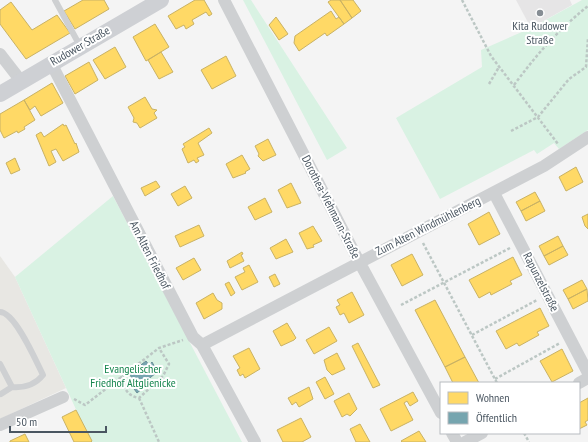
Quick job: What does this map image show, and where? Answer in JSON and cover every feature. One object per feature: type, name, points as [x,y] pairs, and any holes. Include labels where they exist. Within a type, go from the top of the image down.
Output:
[{"type":"street","name":"Rudower Straße","points":[[0,94],[161,0]]},
{"type":"street","name":"Dorothea-Viehmann-Straße","points":[[224,0],[359,261],[440,411]]},
{"type":"street","points":[[0,54],[21,82]]},
{"type":"street","name":"Am Alten Friedhof","points":[[51,64],[193,337],[202,345],[254,442]]},
{"type":"street","name":"Zum Alten Windmühlenberg","points":[[202,345],[359,261],[494,193],[564,153],[588,137]]},
{"type":"street","name":"Rapunzelstraße","points":[[494,193],[521,242],[588,373]]},
{"type":"street","points":[[0,425],[63,397]]},
{"type":"street","points":[[464,442],[480,434]]},
{"type":"lane","points":[[55,0],[80,46]]},
{"type":"lane","points":[[0,312],[4,312],[11,317],[18,327],[43,375],[39,381],[24,388],[12,387],[1,394]]},
{"type":"lane","points":[[0,364],[12,387]]},
{"type":"path","points":[[462,0],[499,67],[564,153]]},
{"type":"path","points":[[514,85],[538,53],[562,27],[588,6]]},
{"type":"path","points":[[511,131],[538,117],[569,79],[586,67],[588,38]]},
{"type":"path","points":[[488,84],[499,67]]},
{"type":"path","points":[[417,232],[496,382]]},
{"type":"path","points":[[401,305],[521,242]]},
{"type":"path","points":[[472,335],[548,295]]},
{"type":"path","points":[[495,379],[569,337]]},
{"type":"path","points":[[63,397],[70,397],[85,405],[159,348],[188,339]]},
{"type":"path","points":[[139,398],[163,376],[169,364],[159,348]]},
{"type":"path","points":[[121,376],[123,387],[128,393],[139,398],[159,442]]},
{"type":"shaded area","name":"Kita Rudower Straße","points":[[516,0],[570,0],[572,5],[531,28]]},
{"type":"shaded area","points":[[0,256],[15,277],[66,388],[0,419]]},
{"type":"green space","points":[[243,0],[251,0],[347,148],[327,160]]},
{"type":"green space","points":[[582,0],[588,0],[588,130],[559,149],[554,143],[537,154],[534,150],[440,199],[396,118],[482,67],[481,50],[531,28]]},
{"type":"green space","name":"Evangelischer Friedhof Altglienicke","points":[[113,196],[242,442],[91,442],[15,277]]},
{"type":"building: Wohnen","points":[[83,0],[104,0],[109,9],[75,29],[64,11]]},
{"type":"building: Wohnen","points":[[195,0],[204,0],[212,14],[209,16],[206,12],[192,20],[194,24],[186,29],[184,25],[176,29],[168,16]]},
{"type":"building: Wohnen","points":[[331,0],[340,0],[352,18],[344,24],[328,2]]},
{"type":"building: Wohnen","points":[[340,0],[353,0],[361,11],[352,18]]},
{"type":"building: Wohnen","points":[[11,2],[32,30],[57,15],[70,33],[26,59],[0,24],[0,10]]},
{"type":"building: Wohnen","points":[[331,11],[336,19],[339,17],[344,24],[327,36],[325,33],[299,51],[294,43],[295,36]]},
{"type":"building: Wohnen","points":[[276,17],[288,34],[279,40],[269,25]]},
{"type":"building: Wohnen","points":[[155,24],[169,47],[146,61],[133,37]]},
{"type":"building: Wohnen","points":[[115,47],[126,67],[105,79],[93,60]]},
{"type":"building: Wohnen","points":[[161,52],[173,72],[159,79],[148,60]]},
{"type":"building: Wohnen","points":[[226,56],[236,76],[212,89],[201,70]]},
{"type":"building: Wohnen","points":[[89,62],[98,80],[75,94],[65,76]]},
{"type":"building: Wohnen","points":[[52,83],[63,103],[41,116],[35,106],[30,110],[24,100]]},
{"type":"building: Wohnen","points":[[145,97],[152,109],[157,110],[154,113],[157,118],[140,128],[137,123],[133,122],[134,118],[128,107]]},
{"type":"building: Wohnen","points":[[24,100],[35,120],[24,127],[25,129],[18,133],[17,131],[4,138],[0,130],[0,114]]},
{"type":"building: Wohnen","points":[[63,124],[64,126],[66,125],[75,144],[76,143],[79,152],[63,161],[56,149],[51,151],[56,162],[49,166],[36,135],[41,132],[44,137]]},
{"type":"building: Wohnen","points":[[209,128],[212,133],[198,143],[204,155],[197,158],[199,161],[196,163],[194,160],[188,163],[182,149],[185,147],[183,144]]},
{"type":"building: Wohnen","points":[[268,139],[276,155],[263,161],[258,156],[259,154],[255,146]]},
{"type":"building: Wohnen","points":[[242,155],[250,169],[245,172],[246,173],[233,178],[226,164]]},
{"type":"building: Wohnen","points":[[15,158],[20,170],[11,174],[6,163]]},
{"type":"building: Wohnen","points":[[576,167],[583,182],[566,191],[559,177]]},
{"type":"building: Wohnen","points":[[156,181],[160,187],[145,196],[141,188]]},
{"type":"building: Wohnen","points":[[291,183],[301,203],[287,208],[278,190]]},
{"type":"building: Wohnen","points":[[185,186],[192,198],[178,206],[171,194]]},
{"type":"building: Wohnen","points":[[535,192],[540,201],[521,211],[516,202]]},
{"type":"building: Wohnen","points":[[265,198],[272,212],[255,220],[248,207]]},
{"type":"building: Wohnen","points":[[540,201],[545,211],[526,221],[521,211]]},
{"type":"building: Wohnen","points":[[489,212],[500,234],[479,245],[468,224]]},
{"type":"building: Wohnen","points":[[588,214],[588,229],[585,226],[582,217]]},
{"type":"building: Wohnen","points":[[199,225],[204,236],[180,247],[175,236]]},
{"type":"building: Wohnen","points":[[313,226],[322,241],[313,245],[314,247],[307,249],[299,233]]},
{"type":"building: Wohnen","points":[[558,236],[563,246],[544,256],[539,246]]},
{"type":"building: Wohnen","points":[[286,239],[293,252],[276,259],[270,248]]},
{"type":"building: Wohnen","points":[[563,246],[568,255],[549,265],[544,256]]},
{"type":"building: Wohnen","points":[[242,252],[243,254],[241,255],[244,261],[230,268],[227,261]]},
{"type":"building: Wohnen","points":[[412,254],[423,275],[402,286],[391,265]]},
{"type":"building: Wohnen","points":[[513,257],[522,275],[510,281],[512,284],[491,295],[490,292],[479,298],[469,280]]},
{"type":"building: Wohnen","points":[[194,258],[201,270],[183,280],[176,268]]},
{"type":"building: Wohnen","points":[[249,265],[258,282],[242,290],[235,277],[245,272],[243,268]]},
{"type":"building: Wohnen","points":[[275,274],[280,284],[274,287],[269,277]]},
{"type":"building: Wohnen","points":[[582,280],[587,289],[568,299],[563,290]]},
{"type":"building: Wohnen","points":[[229,282],[235,293],[231,296],[225,284]]},
{"type":"building: Wohnen","points":[[587,289],[588,301],[573,309],[568,299]]},
{"type":"building: Wohnen","points":[[352,292],[364,315],[349,323],[344,313],[340,315],[336,307],[340,305],[337,300]]},
{"type":"building: Wohnen","points":[[213,293],[217,300],[222,303],[222,309],[204,319],[196,303]]},
{"type":"building: Wohnen","points":[[435,300],[465,357],[445,367],[415,310]]},
{"type":"building: Wohnen","points":[[540,308],[549,326],[537,332],[539,335],[519,346],[517,343],[506,349],[496,331]]},
{"type":"building: Wohnen","points":[[287,323],[296,338],[281,346],[273,331]]},
{"type":"building: Wohnen","points":[[329,327],[337,341],[314,354],[306,340]]},
{"type":"building: Wohnen","points":[[358,343],[380,385],[373,388],[352,346]]},
{"type":"building: Wohnen","points":[[249,348],[260,369],[245,378],[243,374],[240,376],[237,370],[240,368],[233,356]]},
{"type":"building: Wohnen","points":[[562,349],[573,371],[552,382],[540,361]]},
{"type":"building: Wohnen","points":[[337,353],[345,369],[332,375],[327,370],[324,360]]},
{"type":"building: Wohnen","points":[[465,357],[478,382],[452,382],[445,367]]},
{"type":"building: Wohnen","points":[[325,377],[334,394],[325,399],[316,382]]},
{"type":"building: Wohnen","points":[[309,387],[313,399],[299,407],[296,402],[292,405],[288,398]]},
{"type":"building: Wohnen","points":[[413,392],[418,401],[410,406],[407,401],[404,403],[413,420],[391,431],[380,409]]},
{"type":"building: Wohnen","points":[[349,393],[357,409],[350,416],[347,414],[342,417],[334,401]]},
{"type":"building: Wohnen","points":[[588,398],[588,420],[585,422],[587,425],[580,428],[580,402]]},
{"type":"building: Wohnen","points":[[76,410],[92,441],[91,442],[74,442],[62,417]]},
{"type":"building: Wohnen","points":[[301,418],[311,437],[302,442],[283,442],[277,430]]},
{"type":"building: Wohnen","points":[[360,424],[370,442],[356,442],[350,429]]},
{"type":"building: Wohnen","points":[[419,431],[426,442],[401,441]]},
{"type":"building: Wohnen","points":[[25,434],[29,442],[10,442],[10,441]]},
{"type":"building: Öffentlich","points":[[146,361],[149,365],[152,362],[156,369],[154,370],[156,373],[141,385],[143,388],[137,393],[129,382],[133,379],[129,374]]},
{"type":"place","name":"Kita Rudower Straße","points":[[540,13]]}]
